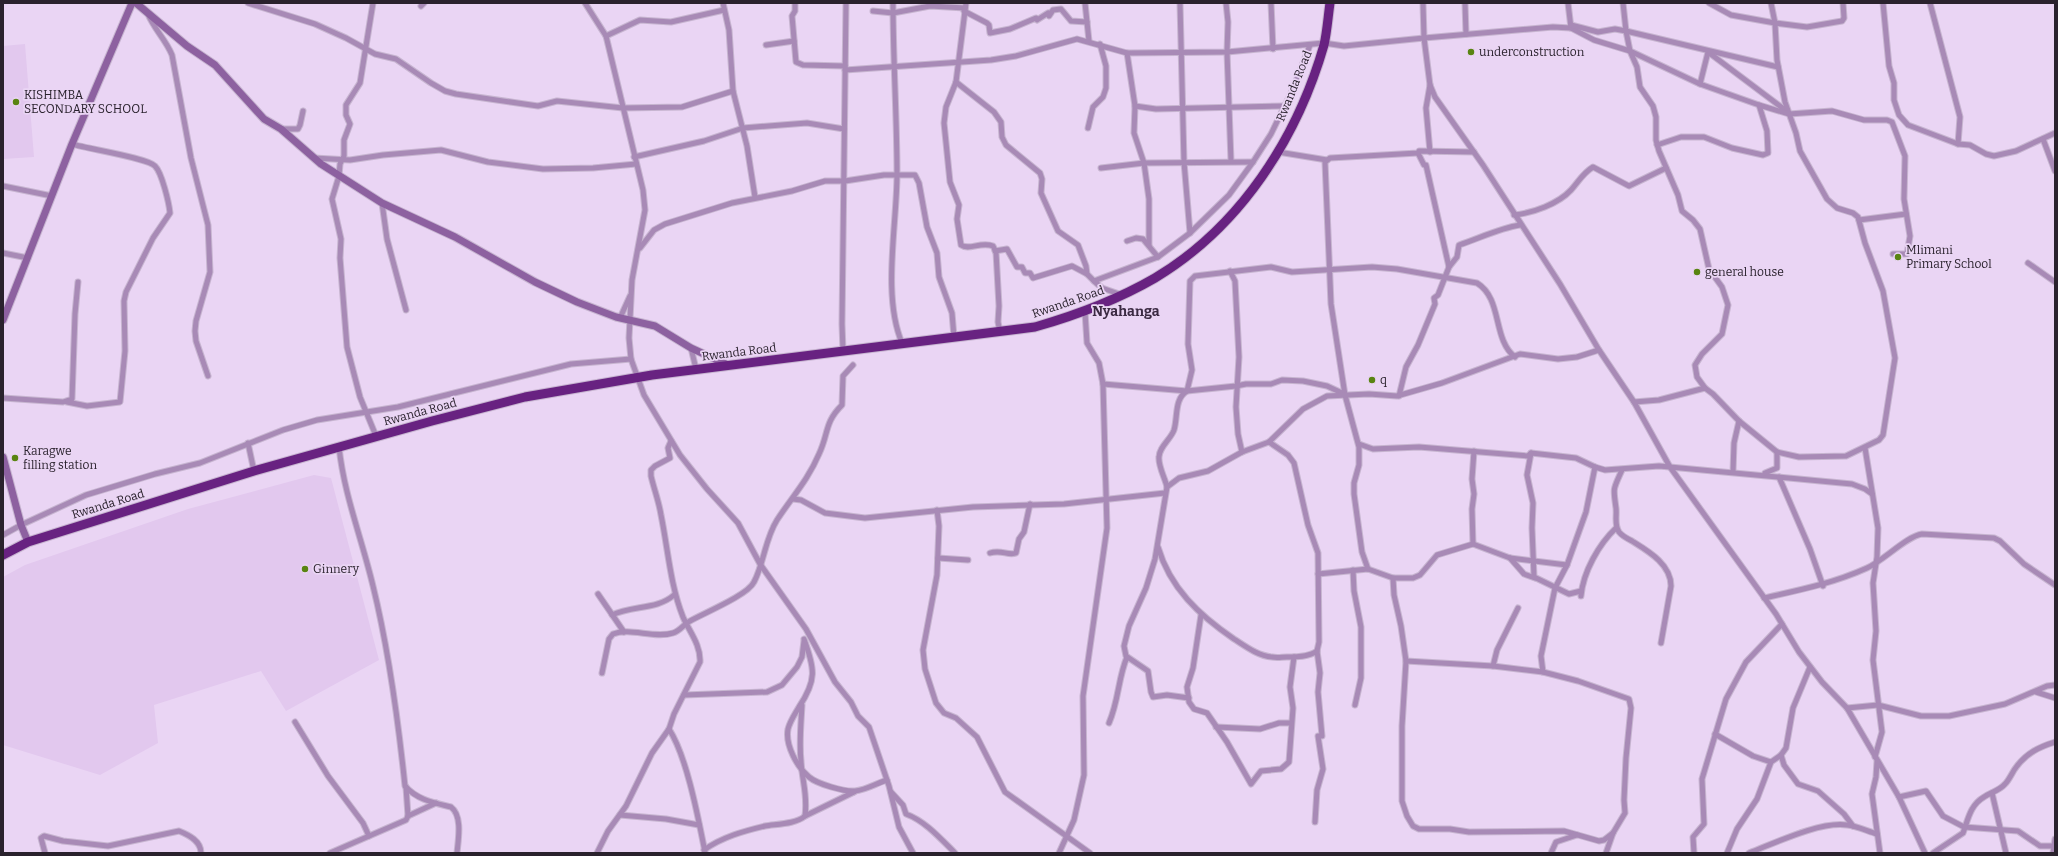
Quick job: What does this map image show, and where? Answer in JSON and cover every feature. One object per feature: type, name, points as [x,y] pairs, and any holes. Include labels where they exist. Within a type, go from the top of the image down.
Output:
[{"type":"highway","name":"Rwanda Road","points":[[3,555],[28,542],[254,471],[376,436],[525,397],[637,377],[1035,327],[1085,312],[1123,295],[1178,263],[1216,232],[1230,218],[1259,182],[1278,152],[1302,106],[1324,43],[1330,3]]},
{"type":"street","points":[[3,320],[72,144],[132,3]]},
{"type":"street","points":[[136,3],[187,46],[215,65],[264,119],[281,129],[314,158],[339,176],[382,203],[455,237],[535,282],[577,302],[620,318],[661,329],[691,348],[728,365]]},
{"type":"street","points":[[248,3],[315,24],[366,48],[375,54],[401,62],[444,91],[456,94],[538,106],[558,101],[623,108],[682,107],[733,91]]},
{"type":"street","points":[[373,3],[366,48],[361,66],[360,83],[346,106],[346,115],[350,124],[344,140],[344,156],[332,198],[341,239],[340,258],[346,343],[366,412],[376,436]]},
{"type":"street","points":[[585,3],[606,36],[643,190],[645,210],[631,295],[629,338],[631,359],[644,396],[671,441],[692,471],[738,523],[760,564],[806,629],[835,682],[854,705],[858,716],[869,728],[887,780],[900,831],[913,853]]},
{"type":"street","points":[[723,3],[729,30],[733,91],[743,128],[755,198]]},
{"type":"street","points":[[795,3],[796,11],[792,16],[796,60],[800,65],[824,67],[894,67],[958,64],[1016,56],[1077,39],[1100,44],[1127,53],[1227,52],[1273,49],[1324,43],[1344,46],[1466,34],[1571,26],[1598,32],[1614,30],[1626,31],[1778,68]]},
{"type":"street","points":[[843,351],[846,3]]},
{"type":"street","points":[[892,3],[897,174],[893,307],[897,332],[902,343]]},
{"type":"street","points":[[1085,3],[1089,41]]},
{"type":"street","points":[[1180,3],[1184,162],[1190,233]]},
{"type":"street","points":[[1226,3],[1228,22],[1227,52],[1231,161]]},
{"type":"street","points":[[1271,3],[1273,49]]},
{"type":"street","points":[[1423,3],[1424,38],[1430,86],[1435,97],[1474,152],[1514,216],[1560,284],[1599,350],[1634,402],[1670,467],[1764,598],[1810,667],[1847,708],[1899,797],[1925,853]]},
{"type":"street","points":[[1465,3],[1466,34]]},
{"type":"street","points":[[1568,3],[1571,26]]},
{"type":"street","points":[[1623,3],[1630,51],[1636,63],[1640,86],[1653,106],[1656,117],[1657,145],[1682,211],[1693,220],[1700,230],[1709,269],[1722,287],[1728,305],[1722,334],[1702,354],[1695,365],[1696,376],[1705,388],[1713,394],[1738,421],[1777,452],[1799,457],[1846,456],[1881,439],[1885,432],[1895,358],[1883,291],[1865,244],[1859,220],[1853,213],[1837,208],[1827,199],[1800,151],[1796,133],[1785,102],[1778,68],[1775,23],[1771,3]]},
{"type":"street","points":[[1709,3],[1731,15],[1807,27],[1840,22],[1844,18],[1843,3]]},
{"type":"street","points":[[1883,3],[1889,66],[1894,83],[1894,100],[1899,115],[1912,127],[1958,144],[1970,145],[1986,154],[1994,156],[2016,152],[2055,132]]},
{"type":"street","points":[[1930,3],[1960,117],[1958,144]]},
{"type":"street","points":[[873,11],[893,13],[930,6],[965,7],[989,25],[990,33],[1010,29],[1036,18],[1037,20],[1048,13],[1049,16],[1052,10],[1061,9],[1071,21],[1087,22]]},
{"type":"street","points":[[965,7],[956,82],[946,107],[944,123],[950,182],[959,205],[957,219],[961,245],[967,247],[979,244],[989,244],[995,251],[999,301],[998,322],[1000,332]]},
{"type":"street","points":[[606,36],[640,20],[671,22],[724,10]]},
{"type":"street","points":[[148,14],[154,28],[172,55],[191,158],[208,225],[210,272],[196,321],[195,331],[196,341],[208,376]]},
{"type":"street","points":[[1571,26],[1594,40],[1630,51],[1700,84],[1789,114],[1832,111],[1864,120],[1887,120],[1892,122],[1906,156],[1904,199],[1910,236],[1908,252],[1905,255],[1893,254]]},
{"type":"street","points":[[766,45],[794,41]]},
{"type":"street","points":[[1088,128],[1093,107],[1103,97],[1106,88],[1106,66],[1100,44]]},
{"type":"street","points":[[1094,281],[1158,257],[1190,233],[1229,195],[1253,162],[1285,106],[1310,45]]},
{"type":"street","points":[[1700,84],[1708,52]]},
{"type":"street","points":[[1708,52],[1789,114]]},
{"type":"street","points":[[1127,53],[1135,106],[1134,133],[1144,163],[1150,199],[1149,245]]},
{"type":"street","points":[[956,82],[994,112],[1001,122],[1002,137],[1006,145],[1040,173],[1042,179],[1041,193],[1058,231],[1078,245],[1086,264],[1087,274]]},
{"type":"street","points":[[1430,86],[1426,108],[1430,152]]},
{"type":"street","points":[[1657,145],[1681,137],[1704,138],[1732,148],[1766,154],[1768,152],[1767,131],[1759,105]]},
{"type":"street","points":[[1135,106],[1150,109],[1229,106],[1285,106]]},
{"type":"street","points":[[281,129],[298,129],[303,111]]},
{"type":"street","points":[[634,157],[704,141],[743,128],[807,123],[844,128]]},
{"type":"street","points":[[2043,139],[2055,171]]},
{"type":"street","points":[[3,398],[67,402],[87,406],[120,402],[125,351],[124,301],[126,292],[153,238],[170,213],[158,170],[154,165],[137,159],[72,144]]},
{"type":"street","points":[[314,158],[342,160],[441,150],[488,162],[543,168],[593,168],[636,164]]},
{"type":"street","points":[[1278,152],[1327,160],[1418,153],[1419,151],[1474,152]]},
{"type":"street","points":[[1418,153],[1424,165],[1426,165],[1449,267]]},
{"type":"street","points":[[1327,160],[1325,166],[1331,304],[1345,395],[1359,444],[1359,465],[1354,483],[1354,494],[1362,552],[1368,569]]},
{"type":"street","points":[[1101,168],[1144,163],[1231,161],[1253,162]]},
{"type":"street","points":[[1514,216],[1538,211],[1567,193],[1584,173],[1593,167],[1628,186],[1666,168]]},
{"type":"street","points":[[637,252],[654,230],[665,224],[704,210],[792,191],[825,181],[845,181],[876,175],[915,175],[918,178],[927,227],[937,253],[939,277],[952,313],[954,337]]},
{"type":"street","points":[[3,186],[52,196]]},
{"type":"street","points":[[382,203],[388,238],[406,310]]},
{"type":"street","points":[[1859,220],[1906,214]]},
{"type":"street","points":[[1399,396],[1406,367],[1418,346],[1443,278],[1457,257],[1459,244],[1489,236],[1505,227],[1520,225]]},
{"type":"street","points":[[1127,241],[1141,238],[1149,245],[1158,257]]},
{"type":"street","points":[[995,251],[1007,249],[1017,267],[1022,267],[1025,273],[1030,273],[1033,278],[1072,266],[1087,274],[1102,288],[1123,295]]},
{"type":"street","points":[[3,253],[28,258]]},
{"type":"street","points":[[2028,263],[2055,282]]},
{"type":"street","points":[[1189,698],[1167,695],[1153,697],[1148,671],[1127,657],[1124,649],[1125,638],[1146,588],[1158,546],[1167,487],[1159,460],[1159,455],[1174,429],[1174,423],[1181,395],[1187,391],[1192,370],[1188,344],[1190,281],[1195,276],[1271,267],[1292,272],[1372,266],[1477,283],[1483,288],[1494,305],[1505,347],[1515,356]]},
{"type":"street","points":[[1230,272],[1235,281],[1239,357],[1236,386],[1238,434],[1242,452]]},
{"type":"street","points":[[67,402],[73,396],[75,314],[78,282]]},
{"type":"street","points":[[620,318],[631,295]]},
{"type":"street","points":[[1059,853],[1074,820],[1084,775],[1083,696],[1107,528],[1103,384],[1099,363],[1087,343],[1085,312]]},
{"type":"street","points":[[691,348],[696,369]]},
{"type":"street","points":[[1167,487],[1179,478],[1208,471],[1242,452],[1269,442],[1307,405],[1327,396],[1369,394],[1399,396],[1442,383],[1520,354],[1558,358],[1577,357],[1599,350]]},
{"type":"street","points":[[3,536],[21,525],[86,495],[154,474],[200,463],[248,443],[318,420],[398,407],[556,366],[591,361],[631,359]]},
{"type":"street","points":[[602,673],[610,636],[624,632],[643,635],[670,634],[678,631],[685,623],[749,589],[756,580],[760,564],[776,521],[803,485],[820,454],[830,418],[842,405],[843,376],[853,365]]},
{"type":"street","points":[[1103,384],[1187,391],[1236,386],[1248,383],[1271,384],[1282,380],[1303,381],[1327,386],[1345,395]]},
{"type":"street","points":[[1634,402],[1658,400],[1705,388]]},
{"type":"street","points":[[1733,472],[1734,438],[1738,421]]},
{"type":"street","points":[[597,853],[608,831],[620,815],[652,753],[669,729],[674,714],[700,658],[695,640],[685,623],[674,595],[661,514],[651,476],[651,470],[655,466],[670,458],[668,448],[671,441]]},
{"type":"street","points":[[1269,442],[1288,455],[1294,463],[1308,525],[1317,549],[1319,642],[1316,651],[1320,673],[1318,692],[1322,736],[1318,736],[1323,769],[1317,790],[1315,822]]},
{"type":"street","points":[[248,443],[254,471]]},
{"type":"street","points":[[1359,444],[1373,449],[1414,447],[1528,456],[1531,453],[1576,458],[1595,467],[1622,470],[1646,466],[1763,474],[1852,484],[1865,488],[1872,494]]},
{"type":"street","points":[[339,447],[342,477],[373,585],[379,617],[396,711],[406,786],[408,816]]},
{"type":"street","points":[[1865,448],[1878,525],[1873,586],[1876,631],[1873,660],[1878,688],[1878,705],[1882,732],[1876,759],[1876,777],[1872,794],[1880,851],[1885,853]]},
{"type":"street","points":[[1473,544],[1472,509],[1474,494],[1472,479],[1474,451]]},
{"type":"street","points":[[1763,474],[1777,468],[1777,452]]},
{"type":"street","points":[[1531,453],[1527,475],[1533,503],[1532,528],[1535,578]]},
{"type":"street","points":[[3,457],[4,469],[21,525],[28,542]]},
{"type":"street","points":[[1543,672],[1541,656],[1555,588],[1567,565],[1586,512],[1595,467]]},
{"type":"street","points":[[1622,470],[1613,494],[1616,510],[1616,528],[1622,535],[1650,553],[1660,562],[1670,578],[1671,586],[1662,643]]},
{"type":"street","points":[[1779,477],[1810,549],[1823,586]]},
{"type":"street","points":[[793,498],[801,500],[825,513],[853,517],[894,516],[937,510],[1030,504],[1064,504],[1165,494]]},
{"type":"street","points":[[990,554],[998,551],[1013,554],[1016,553],[1019,539],[1024,532],[1030,504]]},
{"type":"street","points":[[937,510],[939,526],[936,588],[924,638],[923,650],[925,670],[936,703],[944,713],[961,722],[977,737],[1005,792],[1090,853]]},
{"type":"street","points":[[1510,558],[1524,574],[1571,594],[1581,593],[1591,563],[1616,528]]},
{"type":"street","points":[[1764,598],[1800,589],[1823,586],[1875,564],[1917,535],[1994,538],[2000,541],[2024,564],[2055,585]]},
{"type":"street","points":[[1318,574],[1368,569],[1393,578],[1406,579],[1420,575],[1437,555],[1473,544],[1510,558],[1567,565]]},
{"type":"street","points":[[1158,546],[1162,559],[1178,589],[1201,615],[1244,646],[1272,658],[1294,657],[1311,654],[1316,651]]},
{"type":"street","points":[[938,558],[968,560]]},
{"type":"street","points":[[1353,570],[1354,592],[1359,609],[1361,627],[1361,678],[1355,705]]},
{"type":"street","points":[[1393,578],[1394,595],[1401,626],[1406,661],[1402,726],[1402,801],[1407,816],[1413,826],[1419,829],[1450,829],[1469,832],[1564,831],[1599,841],[1613,833]]},
{"type":"street","points":[[598,594],[624,632]]},
{"type":"street","points":[[612,615],[626,610],[656,605],[669,600],[674,595]]},
{"type":"street","points":[[1493,666],[1497,650],[1518,608]]},
{"type":"street","points":[[1201,615],[1193,668],[1187,687],[1189,698],[1192,707],[1206,713],[1227,742],[1251,784],[1261,771],[1281,769],[1288,764],[1290,759],[1290,723],[1293,708],[1290,687],[1294,657]]},
{"type":"street","points":[[1694,853],[1694,837],[1704,824],[1702,779],[1714,734],[1726,699],[1746,662],[1782,624]]},
{"type":"street","points":[[684,695],[767,692],[776,688],[800,664],[806,629]]},
{"type":"street","points":[[804,639],[811,658],[813,674],[810,689],[790,722],[788,736],[789,744],[801,767],[810,778],[818,783],[855,791]]},
{"type":"street","points":[[1109,724],[1117,705],[1123,668],[1127,657]]},
{"type":"street","points":[[1406,661],[1493,666],[1543,672],[1585,683],[1630,701],[1631,708],[1626,757],[1624,800],[1626,813],[1613,833],[1606,853]]},
{"type":"street","points":[[1727,853],[1733,836],[1757,799],[1771,762],[1781,755],[1787,745],[1788,729],[1793,708],[1810,667]]},
{"type":"street","points":[[1847,708],[1878,705],[1922,716],[1949,716],[2005,704],[2047,686],[2055,685]]},
{"type":"street","points":[[2036,692],[2055,698]]},
{"type":"street","points":[[802,704],[801,767],[807,796],[805,816]]},
{"type":"street","points":[[295,722],[328,776],[363,823],[369,836]]},
{"type":"street","points":[[1216,728],[1260,728],[1279,723],[1290,723]]},
{"type":"street","points":[[669,729],[679,747],[705,852],[730,836],[756,828],[792,822],[855,791],[887,780]]},
{"type":"street","points":[[1714,734],[1753,756],[1771,762]]},
{"type":"street","points":[[1933,853],[1961,835],[1973,807],[1982,798],[2005,784],[2016,766],[2027,755],[2036,748],[2055,742]]},
{"type":"street","points":[[1781,755],[1784,764],[1798,784],[1818,791],[1844,814],[1854,826]]},
{"type":"street","points":[[406,786],[414,795],[451,807],[457,814],[457,853]]},
{"type":"street","points":[[1899,797],[1926,791],[1943,816],[1964,827],[2018,831],[2040,846],[2054,846]]},
{"type":"street","points":[[890,792],[902,805],[906,814],[913,815],[922,821],[955,853]]},
{"type":"street","points":[[1992,793],[2006,853]]},
{"type":"street","points":[[330,853],[406,820],[408,816],[436,803]]},
{"type":"street","points":[[620,815],[666,819],[699,825]]},
{"type":"street","points":[[1749,853],[1808,830],[1838,825],[1854,826],[1877,834]]},
{"type":"street","points":[[45,853],[42,838],[44,836],[63,841],[108,846],[179,831],[187,834],[198,843],[201,853]]},
{"type":"street","points":[[1551,853],[1556,842],[1577,835]]},
{"type":"street","points":[[2053,853],[2055,839]]},
{"type":"shaded area","name":"KISHIMBA SECONDARY SCHOOL","points":[[25,44],[34,157],[3,159],[3,46]]},
{"type":"shaded area","points":[[314,475],[331,478],[379,660],[286,711],[261,671],[154,705],[158,743],[100,775],[3,745],[3,577],[25,565],[188,509]]},
{"type":"place","name":"underconstruction","points":[[1471,52]]},
{"type":"place","name":"KISHIMBA SECONDARY SCHOOL","points":[[16,102]]},
{"type":"place","name":"Mlimani Primary School","points":[[1898,257]]},
{"type":"place","name":"general house","points":[[1697,272]]},
{"type":"place","name":"q","points":[[1372,380]]},
{"type":"place","name":"Karagwe filling station","points":[[15,458]]},
{"type":"place","name":"Ginnery","points":[[305,569]]},
{"type":"district","name":"Nyahanga","points":[[1126,311]]}]
